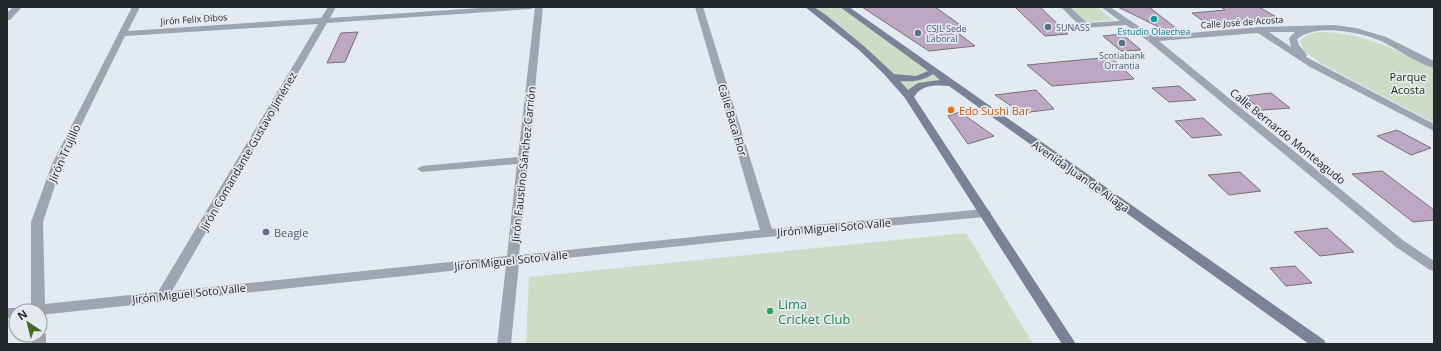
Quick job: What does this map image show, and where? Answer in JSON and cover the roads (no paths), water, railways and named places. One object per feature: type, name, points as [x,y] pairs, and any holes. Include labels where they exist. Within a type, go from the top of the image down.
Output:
[{"type":"main road","points":[[809,7],[846,34],[877,61],[893,77],[909,97],[1069,344]]},
{"type":"main road","name":"Avenida Juan de Aliaga","points":[[844,7],[1319,344]]},
{"type":"main road","points":[[893,77],[916,78],[929,73],[930,69]]},
{"type":"main road","points":[[909,97],[913,89],[920,85],[929,83],[951,83]]},
{"type":"street","points":[[7,18],[18,7]]},
{"type":"street","name":"Jirón Trujillo","points":[[34,303],[37,222],[57,164],[136,7]]},
{"type":"street","name":"Jirón Comandante Gustavo Jiménez","points":[[162,296],[332,7]]},
{"type":"street","name":"Jirón Felix Dibos","points":[[123,34],[531,7]]},
{"type":"street","name":"Jirón Faustino Sánchez Carrión","points":[[504,344],[539,7]]},
{"type":"street","name":"Calle Baca Flor","points":[[699,7],[767,233]]},
{"type":"street","points":[[1065,7],[1085,26],[1126,23]]},
{"type":"street","name":"Calle Bernardo Monteagudo","points":[[1104,7],[1151,39],[1400,244],[1434,267]]},
{"type":"street","points":[[1313,65],[1295,46],[1293,38],[1300,32],[1323,28]]},
{"type":"street","name":"Calle José de Acosta","points":[[1151,39],[1260,30],[1334,28],[1356,31],[1383,39],[1434,66]]},
{"type":"street","points":[[1260,30],[1313,65],[1434,128]]},
{"type":"street","points":[[422,169],[523,160]]},
{"type":"street","name":"Jirón Miguel Soto Valle","points":[[48,309],[162,296],[767,233],[985,213]]},
{"type":"place","name":"Estudio Olaechea","points":[[1154,19]]},
{"type":"place","name":"SUNASS","points":[[1048,27]]},
{"type":"place","name":"CSJL Sede Laboral","points":[[918,33]]},
{"type":"place","name":"Scotiabank Orrantia","points":[[1122,43]]},
{"type":"place","name":"Edo Sushi Bar","points":[[951,110]]},
{"type":"place","name":"Beagle","points":[[266,232]]},
{"type":"place","name":"Lima Cricket Club","points":[[770,311]]},
{"type":"park label","name":"Parque Acosta","points":[[1408,82]]}]
